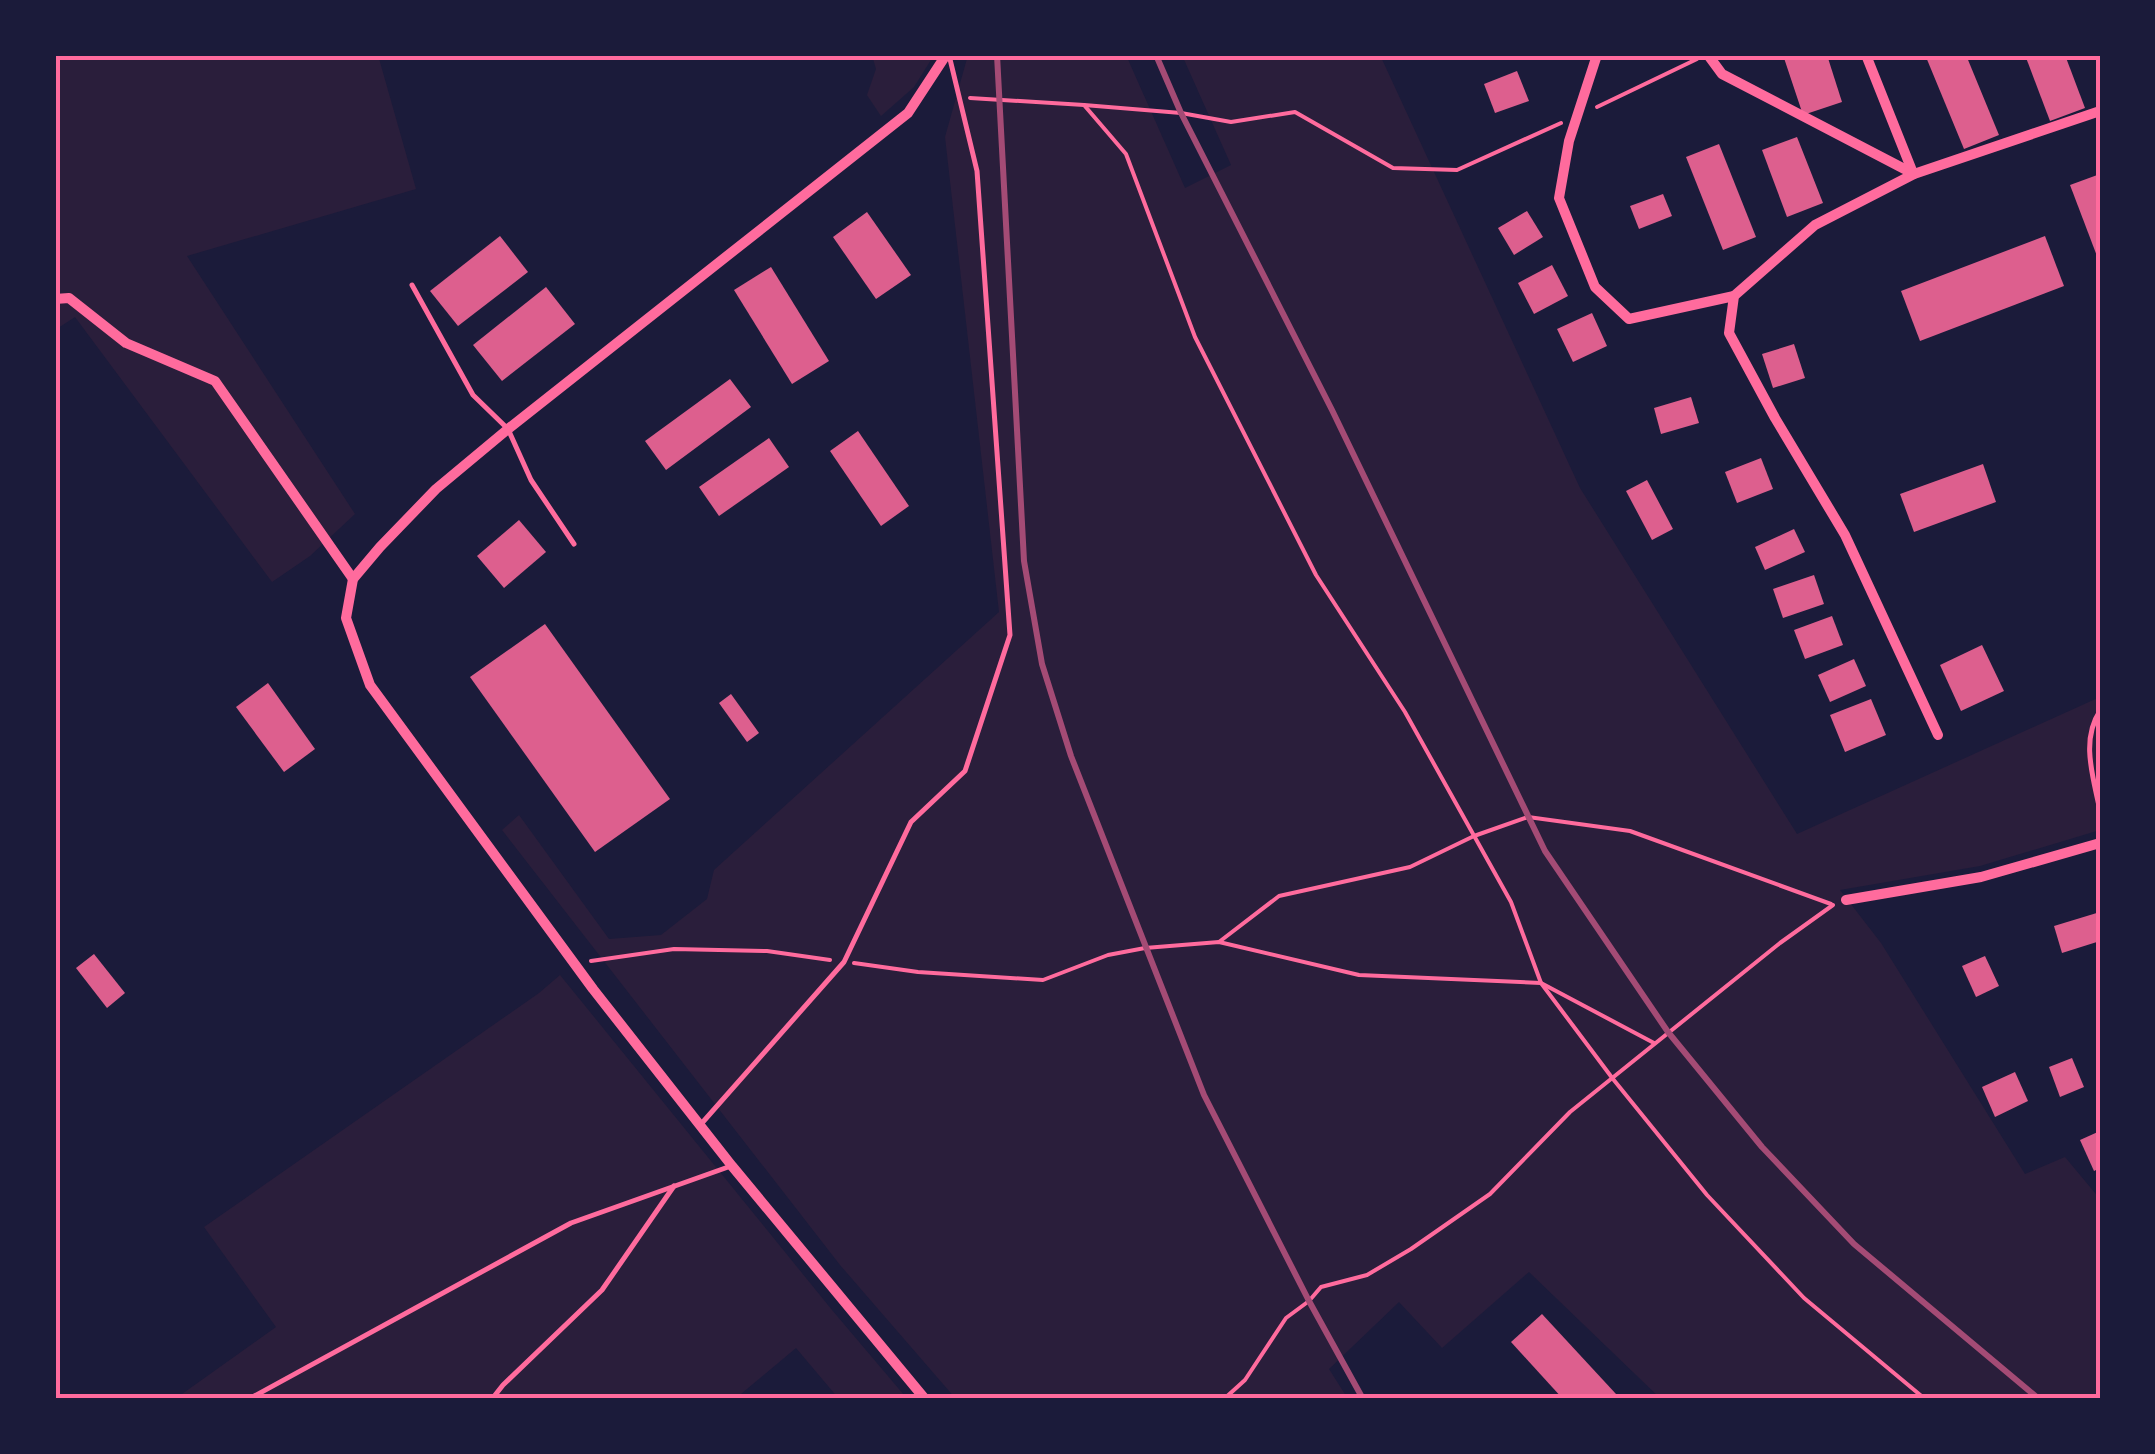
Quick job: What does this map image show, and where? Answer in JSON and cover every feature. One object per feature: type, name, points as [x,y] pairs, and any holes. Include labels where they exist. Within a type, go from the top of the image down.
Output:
[{"type":"street","points":[[924,1399],[732,1166],[575,964],[370,685],[346,618],[353,579],[436,490],[908,113],[948,55]]},
{"type":"street","points":[[1597,55],[1569,141],[1559,198],[1595,287],[1629,319],[1734,296],[1815,225],[1914,174],[2100,111]]},
{"type":"street","points":[[1707,55],[1722,74],[1914,174]]},
{"type":"street","points":[[1866,55],[1914,174]]},
{"type":"street","points":[[1734,296],[1729,332],[1845,535],[1938,735]]},
{"type":"street","points":[[55,299],[69,298],[126,343],[215,380],[353,579]]},
{"type":"street","points":[[1846,900],[1981,877],[2100,843]]},
{"type":"lane","points":[[700,1125],[844,962],[911,822],[966,771],[1010,636],[977,172],[948,55]]},
{"type":"lane","points":[[412,285],[473,395],[508,429],[531,480],[574,544]]},
{"type":"lane","points":[[2100,712],[2088,751],[2100,811]]},
{"type":"lane","points":[[248,1399],[571,1222],[732,1166]]},
{"type":"lane","points":[[492,1399],[602,1290],[674,1186]]},
{"type":"path","points":[[959,97],[1181,112],[1231,122],[1295,112],[1393,168],[1456,170],[1707,55]]},
{"type":"path","points":[[1084,105],[1126,154],[1195,336],[1316,575],[1405,712],[1511,902],[1541,984],[1707,1195],[1804,1298],[1925,1399]]},
{"type":"path","points":[[1219,942],[1279,896],[1410,867],[1474,836],[1528,817],[1630,831],[1833,905]]},
{"type":"path","points":[[1224,1399],[1244,1380],[1286,1318],[1321,1287],[1367,1275],[1412,1249],[1490,1194],[1570,1112],[1780,942],[1846,900]]},
{"type":"path","points":[[575,964],[674,949],[768,951],[918,972],[1043,980],[1108,955],[1219,942],[1359,975],[1541,984],[1654,1043]]},
{"type":"shaded area","points":[[55,55],[378,55],[416,189],[187,256],[355,514],[310,556],[272,582],[75,317],[55,330]]},
{"type":"shaded area","points":[[872,55],[934,55],[914,87],[881,116],[867,95],[876,69]]},
{"type":"shaded area","points":[[968,55],[1126,55],[1185,188],[1231,165],[1182,55],[1380,55],[1580,488],[1797,834],[2100,697],[2100,830],[1980,866],[1840,890],[1881,943],[2025,1174],[2065,1157],[2100,1199],[2100,1399],[1661,1399],[1529,1272],[1442,1348],[1399,1302],[1329,1369],[1348,1399],[956,1399],[840,1265],[502,830],[519,815],[609,939],[661,935],[707,899],[714,870],[999,612],[945,137]]},
{"type":"shaded area","points":[[560,975],[904,1395],[903,1399],[839,1399],[796,1348],[735,1399],[175,1399],[276,1327],[204,1227]]},
{"type":"building","points":[[1783,55],[1827,55],[1842,102],[1803,115]]},
{"type":"building","points":[[1966,55],[1999,135],[1964,149],[1926,57]]},
{"type":"building","points":[[2025,55],[2065,55],[2085,108],[2050,121]]},
{"type":"building","points":[[1517,71],[1529,101],[1495,113],[1484,84]]},
{"type":"building","points":[[1797,137],[1823,203],[1787,217],[1762,150]]},
{"type":"building","points":[[1719,144],[1756,237],[1723,250],[1686,157]]},
{"type":"building","points":[[2100,174],[2100,264],[2070,185]]},
{"type":"building","points":[[1663,194],[1672,216],[1639,229],[1630,206]]},
{"type":"building","points":[[1527,211],[1543,237],[1514,255],[1498,228]]},
{"type":"building","points":[[867,212],[911,275],[876,299],[833,237]]},
{"type":"building","points":[[500,236],[528,272],[458,326],[430,291]]},
{"type":"building","points":[[2045,236],[2064,286],[1920,341],[1901,291]]},
{"type":"building","points":[[1552,265],[1568,296],[1534,314],[1518,283]]},
{"type":"building","points":[[771,267],[829,361],[792,384],[734,290]]},
{"type":"building","points":[[546,287],[575,324],[502,381],[473,345]]},
{"type":"building","points":[[1592,313],[1607,346],[1573,362],[1557,329]]},
{"type":"building","points":[[1794,344],[1805,378],[1773,388],[1762,354]]},
{"type":"building","points":[[730,379],[751,407],[666,470],[645,441]]},
{"type":"building","points":[[1691,397],[1699,423],[1661,434],[1654,408]]},
{"type":"building","points":[[858,431],[909,506],[881,526],[830,451]]},
{"type":"building","points":[[769,438],[789,467],[719,516],[699,487]]},
{"type":"building","points":[[1761,458],[1773,489],[1737,503],[1725,472]]},
{"type":"building","points":[[1983,464],[1996,502],[1914,532],[1900,494]]},
{"type":"building","points":[[1647,480],[1673,529],[1652,540],[1626,491]]},
{"type":"building","points":[[519,520],[546,552],[504,588],[477,556]]},
{"type":"building","points":[[1794,529],[1805,552],[1765,570],[1755,547]]},
{"type":"building","points":[[1814,575],[1824,604],[1783,618],[1773,589]]},
{"type":"building","points":[[1832,616],[1843,645],[1805,659],[1794,630]]},
{"type":"building","points":[[545,624],[670,799],[595,852],[470,677]]},
{"type":"building","points":[[1982,645],[2004,691],[1961,711],[1940,665]]},
{"type":"building","points":[[1854,659],[1866,686],[1830,702],[1818,675]]},
{"type":"building","points":[[268,683],[315,749],[284,772],[236,707]]},
{"type":"building","points":[[731,694],[759,733],[747,742],[719,703]]},
{"type":"building","points":[[1871,699],[1886,735],[1845,752],[1830,715]]},
{"type":"building","points":[[2100,912],[2100,941],[2062,953],[2054,926]]},
{"type":"building","points":[[94,954],[125,993],[107,1008],[76,968]]},
{"type":"building","points":[[1985,956],[1999,986],[1976,997],[1962,966]]},
{"type":"building","points":[[2072,1058],[2084,1087],[2060,1097],[2049,1067]]},
{"type":"building","points":[[2015,1072],[2028,1101],[1995,1117],[1982,1087]]},
{"type":"building","points":[[2100,1131],[2100,1168],[2094,1171],[2080,1140]]},
{"type":"building","points":[[1542,1314],[1616,1394],[1611,1399],[1563,1399],[1511,1342]]},
{"type":"railway","points":[[997,55],[1024,561],[1042,664],[1071,756],[1204,1095],[1363,1399]]},
{"type":"railway","points":[[1156,55],[1181,113],[1332,410],[1545,851],[1668,1032],[1762,1147],[1854,1244],[2039,1399]]}]
